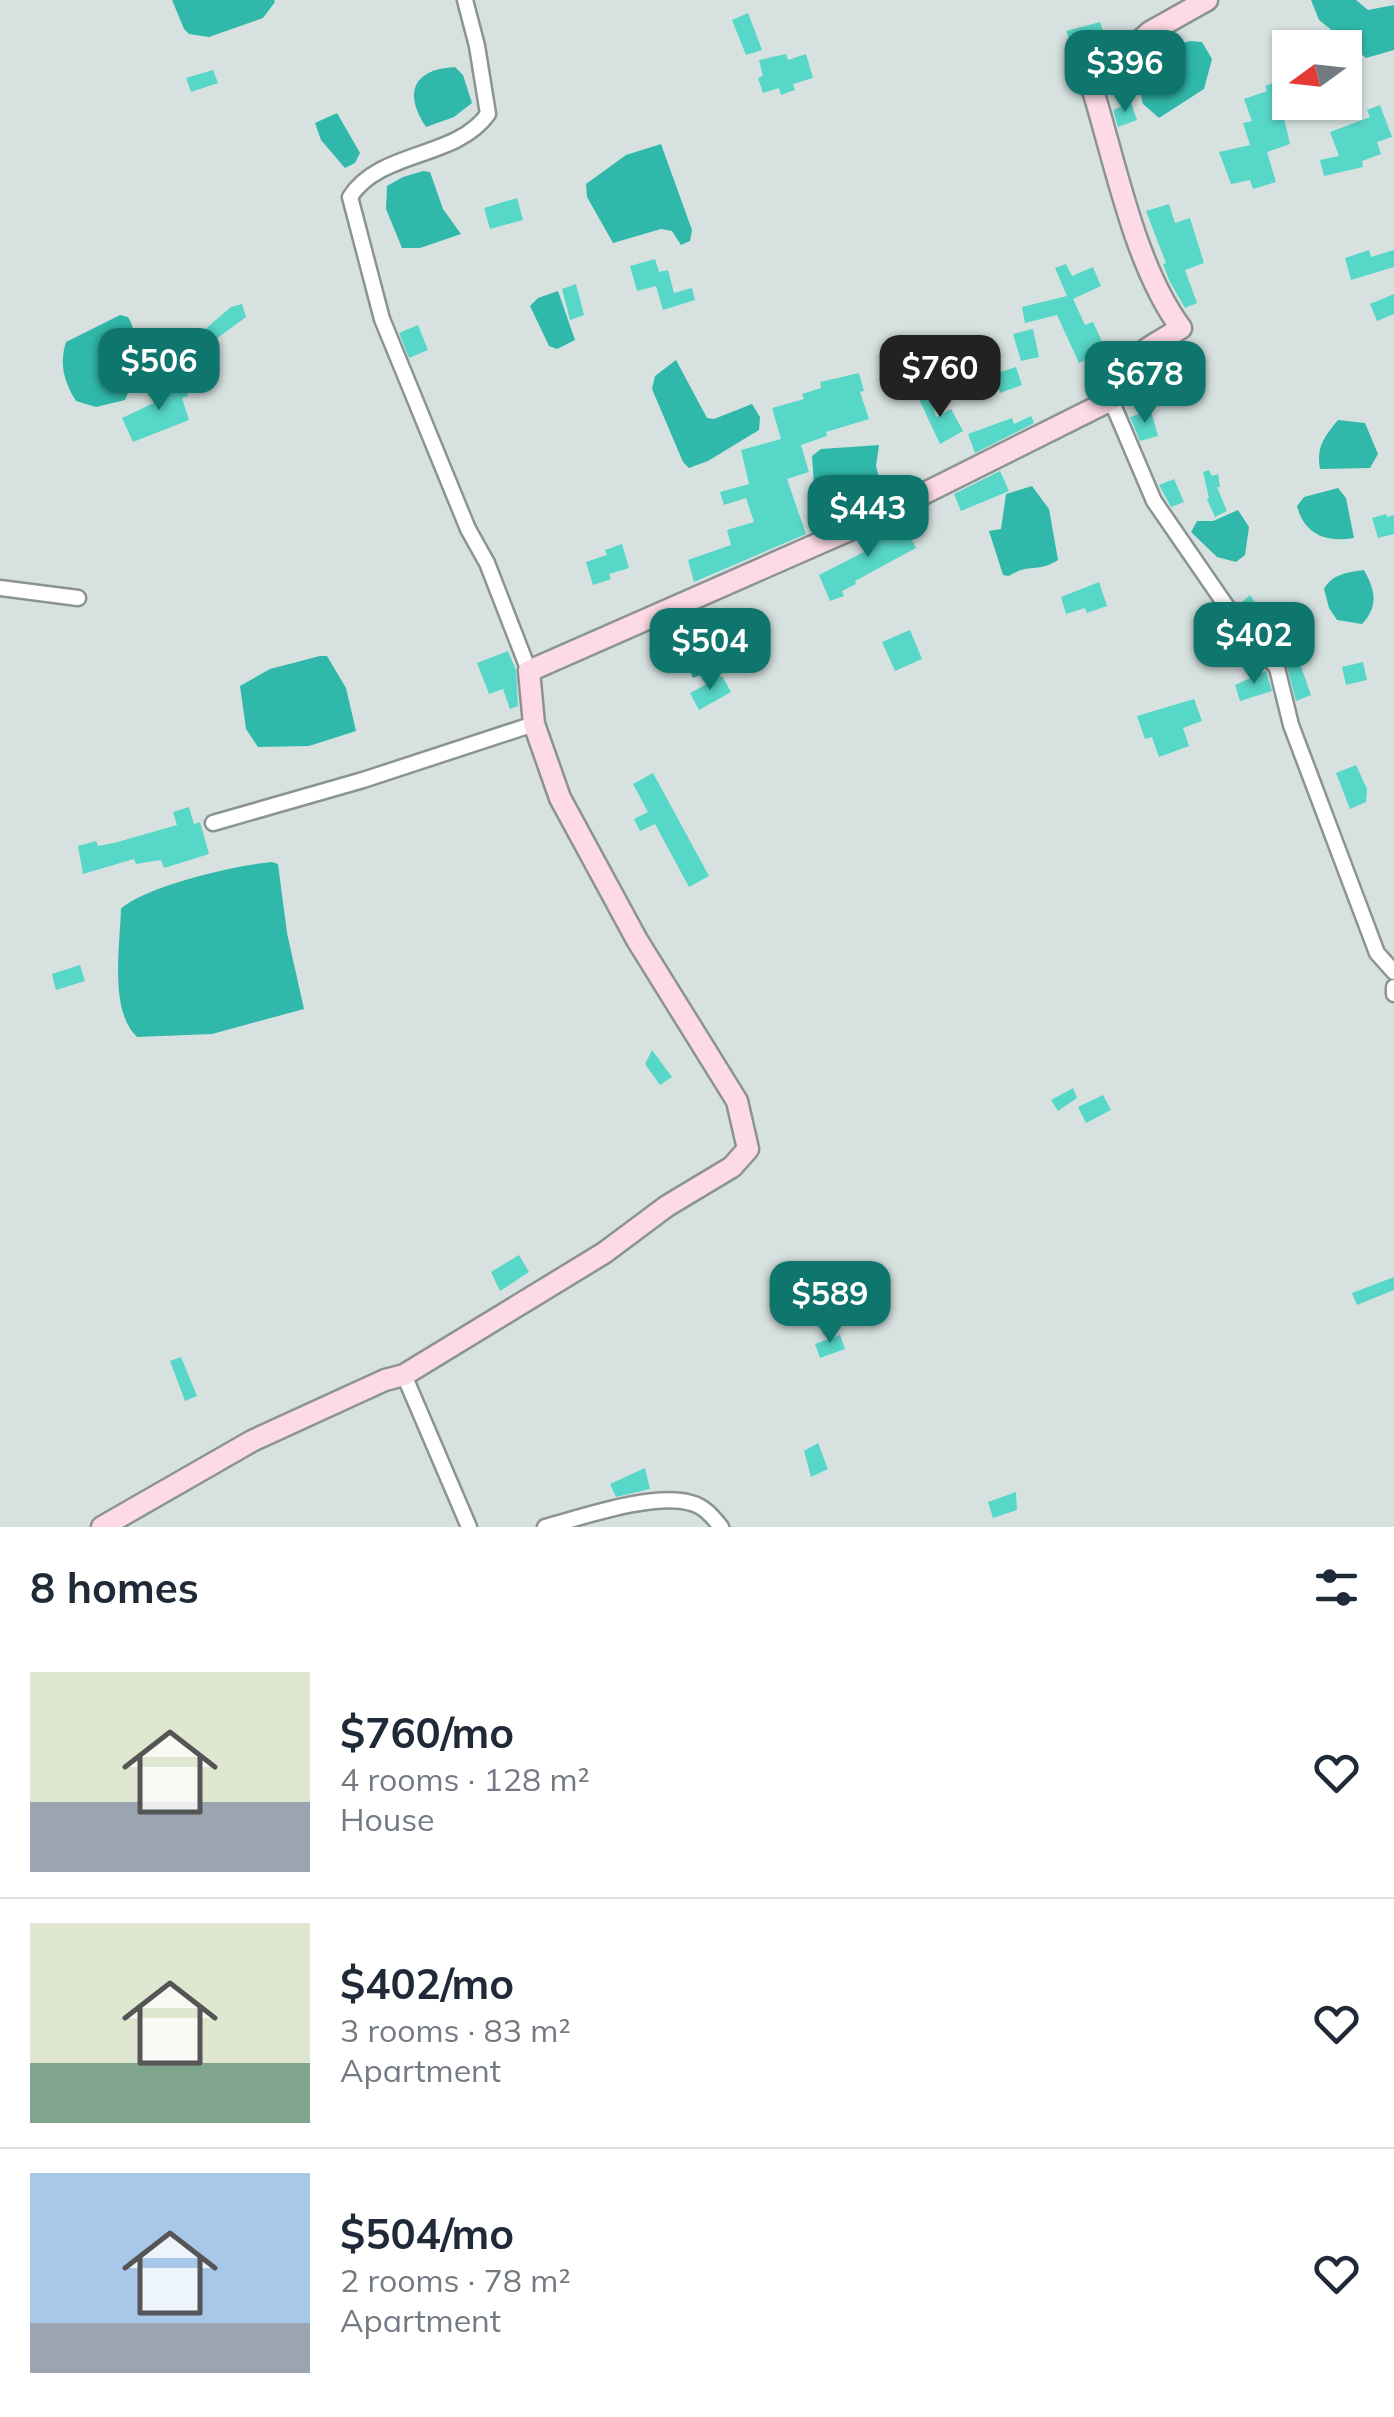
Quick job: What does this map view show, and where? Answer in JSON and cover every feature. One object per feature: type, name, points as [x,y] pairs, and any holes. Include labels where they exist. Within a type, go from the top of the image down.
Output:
[{"type":"street","points":[[102,1527],[252,1441],[404,1375],[604,1253],[666,1206],[732,1167],[748,1149],[736,1101],[637,940],[560,798],[534,724],[529,671],[382,319],[374,276],[352,211],[350,197],[368,178],[469,134],[488,114],[465,0]]},
{"type":"street","points":[[1206,0],[1150,32],[1091,84],[1161,301],[1181,328],[1130,360],[1119,374],[1111,400],[1154,501],[1227,607],[1276,668],[1291,725],[1376,953],[1394,972]]},
{"type":"street","points":[[529,671],[864,524],[1111,400]]},
{"type":"street","points":[[0,588],[78,598]]},
{"type":"street","points":[[213,823],[363,780],[534,724]]},
{"type":"street","points":[[404,1375],[469,1527]]},
{"type":"street","points":[[545,1527],[637,1503],[688,1502],[704,1508],[721,1527]]},
{"type":"shaded area","points":[[172,0],[275,2],[263,18],[209,37],[189,34],[184,29]]},
{"type":"shaded area","points":[[1311,0],[1356,0],[1368,10],[1394,5],[1394,50],[1366,58],[1362,55],[1362,30],[1331,30],[1319,20]]},
{"type":"shaded area","points":[[1202,42],[1212,59],[1204,89],[1159,118],[1143,104],[1135,70],[1168,47]]},
{"type":"shaded area","points":[[455,67],[463,75],[472,103],[454,117],[426,127],[415,104],[416,85],[430,72]]},
{"type":"shaded area","points":[[337,113],[360,153],[355,163],[345,168],[321,140],[315,123]]},
{"type":"shaded area","points":[[661,144],[692,230],[690,241],[681,245],[672,231],[661,229],[613,243],[587,197],[586,184],[626,155]]},
{"type":"shaded area","points":[[423,171],[430,172],[443,209],[461,234],[420,248],[402,248],[386,209],[387,186]]},
{"type":"shaded area","points":[[558,291],[575,340],[557,349],[549,346],[530,306],[538,298]]},
{"type":"shaded area","points":[[120,315],[128,317],[136,347],[125,400],[96,407],[76,401],[64,373],[66,342]]},
{"type":"shaded area","points":[[676,360],[707,418],[714,419],[752,404],[760,417],[759,430],[689,468],[652,389],[655,376]]},
{"type":"shaded area","points":[[1338,420],[1365,423],[1378,454],[1370,468],[1320,469],[1322,443]]},
{"type":"shaded area","points":[[879,445],[876,466],[880,481],[875,489],[858,504],[827,513],[814,485],[812,456],[821,449]]},
{"type":"shaded area","points":[[1032,486],[1049,509],[1058,560],[1003,575],[989,531],[1001,529],[1006,494]]},
{"type":"shaded area","points":[[1338,488],[1346,498],[1354,538],[1334,539],[1318,534],[1300,516],[1297,506],[1304,497]]},
{"type":"shaded area","points":[[1238,510],[1249,527],[1245,555],[1236,562],[1217,557],[1191,532],[1197,521],[1213,521]]},
{"type":"shaded area","points":[[1364,570],[1373,591],[1371,611],[1362,624],[1337,620],[1324,589],[1336,577]]},
{"type":"shaded area","points":[[696,616],[720,624],[732,646],[716,669],[693,678],[682,652],[680,628]]},
{"type":"shaded area","points":[[327,656],[346,688],[356,731],[309,746],[258,747],[246,729],[240,686],[270,669]]},
{"type":"shaded area","points":[[272,862],[278,864],[287,933],[304,1009],[212,1034],[137,1037],[128,1026],[119,995],[121,909],[170,885]]},
{"type":"building","points":[[748,13],[762,50],[746,55],[732,20]]},
{"type":"building","points":[[1100,22],[1104,34],[1086,40],[1088,46],[1075,52],[1066,31]]},
{"type":"building","points":[[786,54],[788,60],[806,54],[813,78],[793,84],[795,90],[781,95],[779,88],[763,93],[758,78],[763,76],[759,60]]},
{"type":"building","points":[[213,70],[218,83],[191,92],[186,78]]},
{"type":"building","points":[[1272,83],[1272,120],[1285,120],[1290,144],[1267,152],[1276,182],[1253,189],[1250,180],[1231,184],[1219,152],[1250,145],[1243,123],[1252,121],[1244,99],[1267,91],[1265,86]]},
{"type":"building","points":[[1131,103],[1137,120],[1118,127],[1113,110]]},
{"type":"building","points":[[1380,105],[1392,137],[1377,142],[1381,154],[1362,161],[1363,167],[1324,176],[1320,160],[1339,156],[1330,132],[1370,117],[1367,110]]},
{"type":"building","points":[[517,198],[523,220],[490,229],[484,208]]},
{"type":"building","points":[[1169,204],[1175,223],[1190,218],[1204,263],[1185,270],[1197,303],[1185,308],[1169,280],[1146,211]]},
{"type":"building","points":[[1369,250],[1371,257],[1394,250],[1394,267],[1351,280],[1345,258]]},
{"type":"building","points":[[655,259],[659,272],[668,270],[674,293],[692,288],[695,300],[663,310],[656,286],[637,291],[630,266]]},
{"type":"building","points":[[1066,264],[1072,276],[1093,267],[1101,286],[1073,299],[1085,325],[1093,322],[1106,350],[1079,363],[1057,315],[1025,323],[1022,307],[1067,296],[1055,268]]},
{"type":"building","points":[[576,284],[584,315],[570,320],[562,289]]},
{"type":"building","points":[[1394,294],[1394,314],[1377,321],[1370,304]]},
{"type":"building","points":[[242,304],[246,317],[212,342],[203,331],[231,307]]},
{"type":"building","points":[[418,325],[428,350],[409,358],[399,333]]},
{"type":"building","points":[[1033,329],[1039,357],[1021,361],[1013,334]]},
{"type":"building","points":[[204,340],[212,364],[177,376],[169,351]]},
{"type":"building","points":[[1016,367],[1022,385],[1000,393],[994,374]]},
{"type":"building","points":[[859,373],[864,391],[860,392],[869,419],[826,432],[827,436],[801,445],[809,472],[787,479],[806,534],[694,582],[688,560],[731,545],[727,530],[754,522],[746,498],[724,505],[720,492],[749,484],[741,450],[781,439],[772,408],[804,399],[802,394],[821,388],[820,382]]},
{"type":"building","points":[[184,382],[188,396],[182,398],[189,420],[133,442],[122,418],[158,401],[154,391]]},
{"type":"building","points":[[930,392],[936,417],[951,409],[963,431],[940,444],[917,395]]},
{"type":"building","points":[[1151,411],[1158,436],[1140,441],[1130,417]]},
{"type":"building","points":[[1031,416],[1034,423],[975,453],[968,434],[1012,418],[1014,424]]},
{"type":"building","points":[[1209,470],[1212,476],[1218,474],[1217,487],[1227,511],[1215,517],[1207,499],[1203,472]]},
{"type":"building","points":[[1000,471],[1009,491],[961,511],[954,494]]},
{"type":"building","points":[[1174,479],[1184,502],[1171,507],[1159,485]]},
{"type":"building","points":[[1394,515],[1394,534],[1378,538],[1372,518]]},
{"type":"building","points":[[902,520],[916,548],[855,581],[842,591],[844,596],[830,601],[819,575],[864,552],[860,545]]},
{"type":"building","points":[[622,544],[629,568],[609,574],[611,579],[593,585],[586,562],[607,555],[605,550]]},
{"type":"building","points":[[1099,582],[1107,606],[1087,613],[1085,608],[1066,614],[1061,597]]},
{"type":"building","points":[[1250,595],[1281,639],[1273,646],[1239,605]]},
{"type":"building","points":[[749,614],[758,642],[738,647],[730,620]]},
{"type":"building","points":[[910,630],[922,659],[895,671],[882,642]]},
{"type":"building","points":[[508,651],[516,670],[518,706],[510,709],[503,689],[489,694],[477,663]]},
{"type":"building","points":[[1298,658],[1311,695],[1296,701],[1286,663]]},
{"type":"building","points":[[1363,662],[1367,680],[1346,685],[1342,667]]},
{"type":"building","points":[[1266,671],[1272,691],[1240,701],[1235,685]]},
{"type":"building","points":[[722,676],[731,692],[699,710],[690,693]]},
{"type":"building","points":[[1194,699],[1202,721],[1183,728],[1189,746],[1159,757],[1152,737],[1145,739],[1137,716]]},
{"type":"building","points":[[1356,765],[1367,789],[1366,802],[1350,809],[1336,773]]},
{"type":"building","points":[[653,773],[709,876],[689,887],[655,824],[640,831],[634,819],[648,812],[633,784]]},
{"type":"building","points":[[189,807],[194,824],[200,822],[209,854],[164,868],[161,860],[136,864],[134,859],[83,874],[78,846],[96,841],[98,846],[114,843],[177,825],[173,812]]},
{"type":"building","points":[[80,965],[85,981],[56,990],[52,974]]},
{"type":"building","points":[[652,1050],[672,1077],[660,1085],[645,1064]]},
{"type":"building","points":[[1073,1088],[1077,1098],[1058,1111],[1051,1100]]},
{"type":"building","points":[[1103,1095],[1111,1110],[1086,1123],[1078,1107]]},
{"type":"building","points":[[519,1255],[529,1272],[500,1291],[491,1272]]},
{"type":"building","points":[[1394,1277],[1394,1290],[1357,1305],[1352,1293]]},
{"type":"building","points":[[840,1335],[845,1349],[820,1358],[815,1344]]},
{"type":"building","points":[[181,1357],[197,1396],[185,1401],[170,1361]]},
{"type":"building","points":[[818,1443],[828,1469],[811,1477],[804,1451]]},
{"type":"building","points":[[645,1468],[650,1489],[616,1497],[610,1484]]},
{"type":"building","points":[[1016,1492],[1017,1510],[993,1518],[988,1502]]}]
